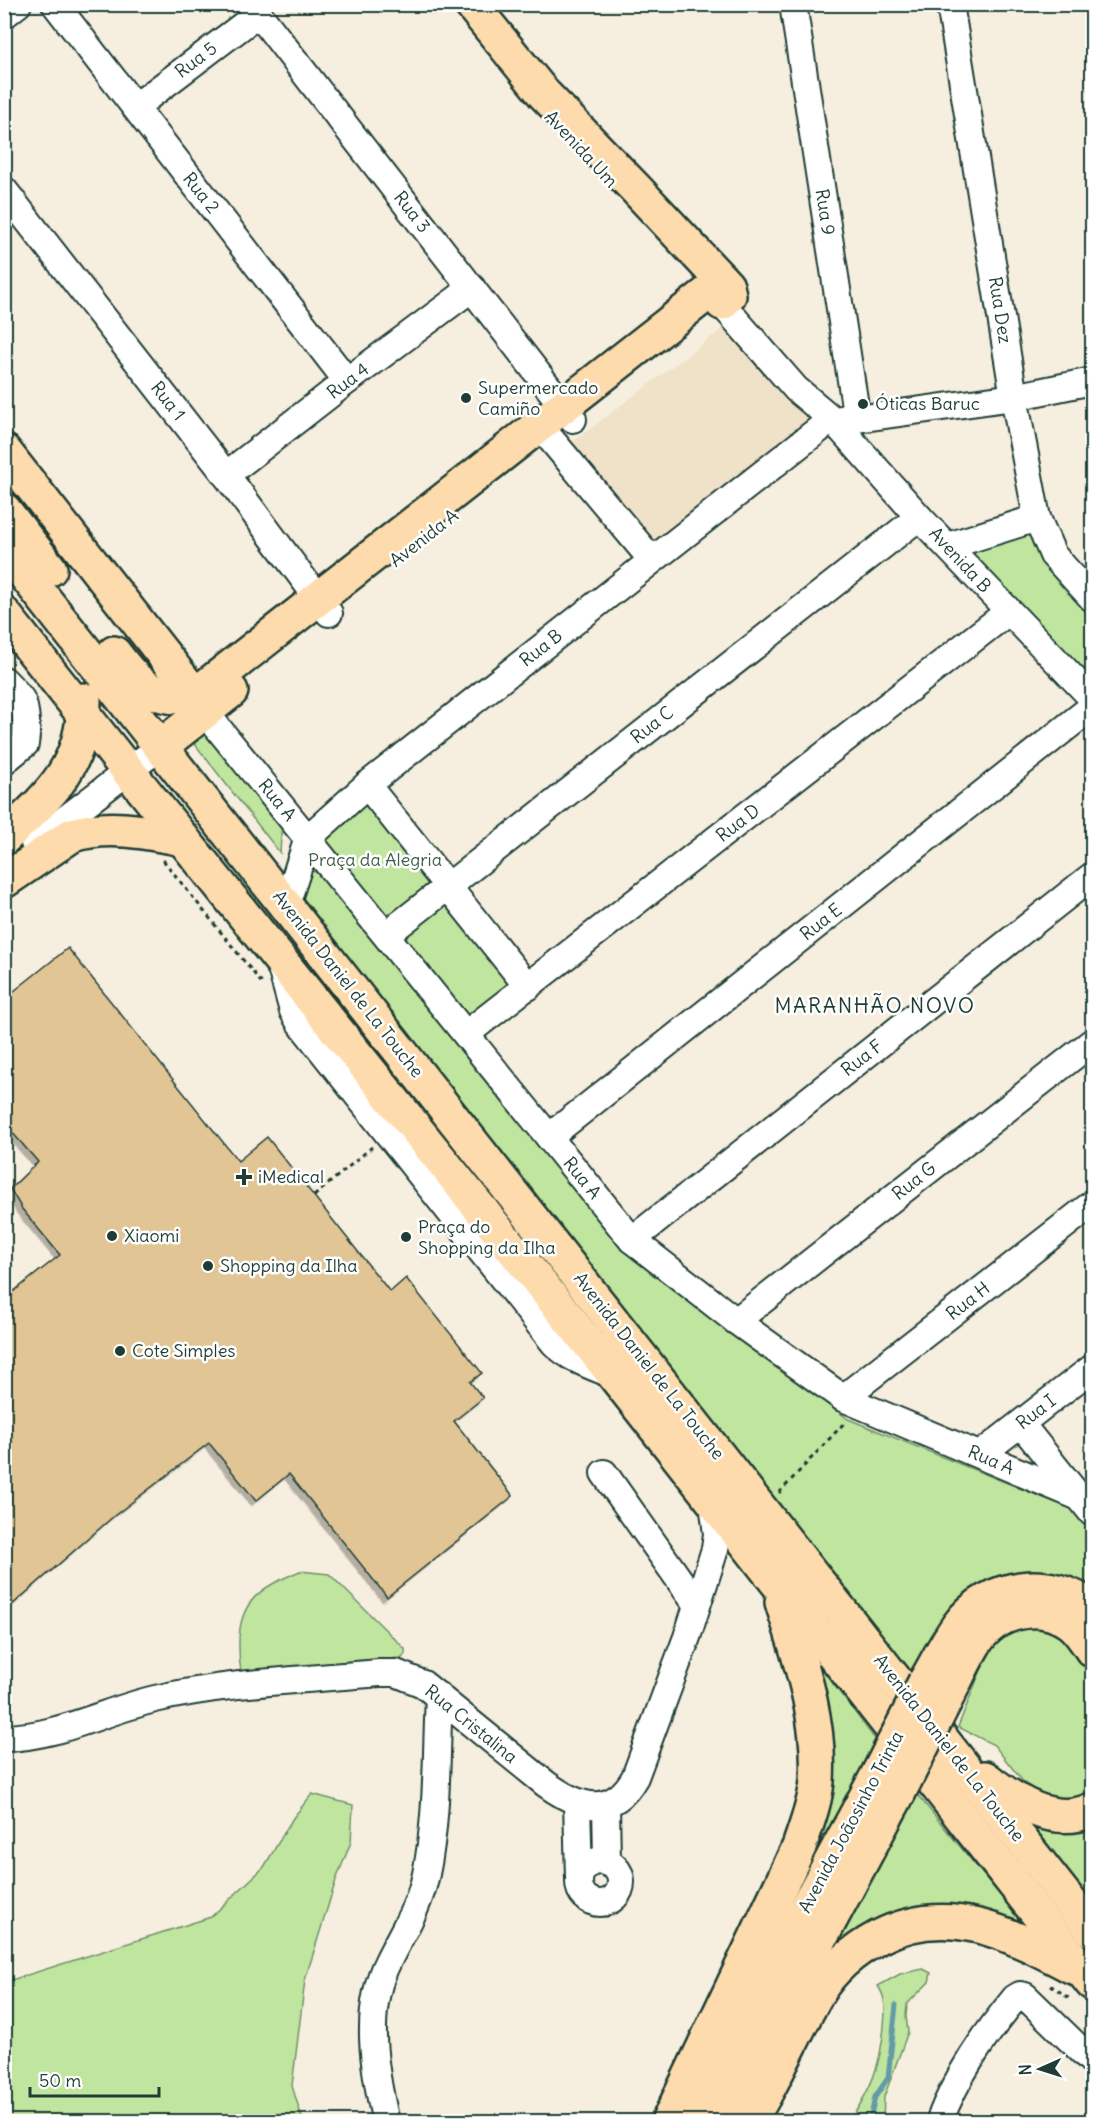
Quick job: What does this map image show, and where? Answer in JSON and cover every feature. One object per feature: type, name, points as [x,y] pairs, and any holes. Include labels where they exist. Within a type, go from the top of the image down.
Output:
[{"type":"main road","name":"Avenida Um","points":[[458,4],[537,102],[718,294]]},
{"type":"main road","name":"Avenida Um","points":[[471,4],[544,94],[636,189],[718,294]]},
{"type":"main road","name":"Avenida A","points":[[161,746],[200,703],[718,294]]},
{"type":"main road","name":"Rua A","points":[[4,451],[200,703]]},
{"type":"main road","points":[[4,510],[130,674],[141,685],[157,694],[200,703]]},
{"type":"main road","name":"Avenida Daniel de La Touche","points":[[4,548],[1092,1930]]},
{"type":"main road","name":"Avenida Daniel de La Touche","points":[[4,614],[614,1375],[1086,1984]]},
{"type":"main road","points":[[6,831],[34,810],[60,779],[81,738],[84,715],[82,667],[76,639]]},
{"type":"main road","points":[[130,674],[161,746]]},
{"type":"main road","points":[[4,881],[72,836],[82,832],[119,830],[183,838]]},
{"type":"main road","points":[[668,2121],[799,1847],[812,1807],[817,1782],[813,1712],[803,1668],[777,1583]]},
{"type":"main road","name":"Avenida Joãosinho Trinta","points":[[722,2121],[935,1692],[958,1626],[984,1602],[1004,1592],[1023,1588],[1044,1587],[1085,1602],[1092,1608]]},
{"type":"main road","name":"Avenida Joãosinho Trinta","points":[[935,1692],[989,1627],[1015,1612],[1030,1610],[1057,1615],[1077,1629],[1092,1650]]},
{"type":"main road","points":[[949,1748],[1001,1791],[1031,1808],[1060,1815],[1074,1815],[1092,1810]]},
{"type":"main road","name":"Avenida Joãosinho Trinta","points":[[691,2121],[888,1784]]},
{"type":"main road","points":[[748,2121],[819,1991],[841,1964],[866,1944],[890,1932],[911,1925],[932,1922],[957,1921],[980,1926],[1025,1942],[1086,1984]]},
{"type":"street","points":[[4,15],[18,4]]},
{"type":"street","name":"Rua 2","points":[[55,4],[347,381]]},
{"type":"street","name":"Rua 9","points":[[793,4],[844,419]]},
{"type":"street","name":"Rua Dez","points":[[950,4],[1014,397],[1037,518],[1053,555],[1092,598]]},
{"type":"street","name":"Rua 5","points":[[135,107],[255,9]]},
{"type":"street","name":"Rua 3","points":[[255,9],[471,288],[556,422],[652,560]]},
{"type":"street","name":"Rua 1","points":[[4,190],[226,475],[324,606]]},
{"type":"street","name":"Rua 4","points":[[226,475],[471,288]]},
{"type":"street","name":"Avenida B","points":[[718,294],[796,388],[844,419],[920,517],[1092,698]]},
{"type":"street","points":[[844,419],[1014,397],[1092,381]]},
{"type":"street","name":"Rua B","points":[[286,905],[308,838],[367,785],[652,560],[844,419]]},
{"type":"street","name":"Rua C","points":[[386,935],[920,517]]},
{"type":"street","points":[[948,546],[1037,518]]},
{"type":"street","name":"Rua D","points":[[466,1034],[1008,612]]},
{"type":"street","points":[[4,680],[21,700],[27,736],[25,744],[4,761]]},
{"type":"street","name":"Rua A","points":[[200,703],[632,1240],[736,1321],[843,1398],[980,1455],[1086,1505]]},
{"type":"street","name":"Rua E","points":[[549,1137],[1092,707]]},
{"type":"street","name":"Avenida A","points":[[4,865],[161,746]]},
{"type":"street","points":[[367,785],[528,987]]},
{"type":"street","name":"Rua F","points":[[632,1240],[1092,876]]},
{"type":"street","name":"Rua G","points":[[736,1321],[1092,1042]]},
{"type":"street","name":"Rua H","points":[[843,1398],[1092,1204]]},
{"type":"street","name":"Rua I","points":[[980,1455],[1092,1368]]},
{"type":"street","name":"Rua A","points":[[1021,1424],[1086,1505]]},
{"type":"street","points":[[604,1473],[698,1605]]},
{"type":"street","points":[[576,1802],[579,1878],[582,1892],[587,1898],[599,1903],[612,1899],[617,1893],[620,1879],[607,1852],[606,1804],[621,1797],[635,1777],[698,1605],[715,1549],[717,1534],[713,1503]]},
{"type":"street","name":"Rua Cristalina","points":[[4,1738],[27,1737],[48,1732],[154,1699],[222,1688],[396,1673],[423,1684],[546,1784],[576,1802],[590,1805],[606,1804]]},
{"type":"street","points":[[386,2121],[376,2069],[373,2039],[374,2015],[378,1985],[387,1962],[416,1908],[426,1872],[432,1833],[439,1696]]},
{"type":"street","points":[[579,1878],[587,1866],[607,1852]]},
{"type":"street","points":[[939,2121],[964,2068],[993,2026],[1015,1998],[1035,1988],[1092,2061]]},
{"type":"path","points":[[314,1196],[360,1157]]},
{"type":"path","points":[[763,1511],[846,1420],[843,1398]]},
{"type":"path","points":[[1035,1988],[1069,1998],[1086,1984]]},
{"type":"shaded area","points":[[726,326],[811,421],[652,547],[570,444]]},
{"type":"green space","points":[[1030,528],[1048,570],[1092,617],[1092,686],[965,549]]},
{"type":"green space","points":[[212,730],[282,819],[280,853],[194,743]]},
{"type":"green space","name":"Praça da Alegria","points":[[364,798],[433,884],[387,921],[318,835]]},
{"type":"green space","points":[[306,872],[319,873],[630,1250],[848,1419],[1074,1510],[1092,1532],[1092,1591],[1042,1575],[913,1691],[601,1279],[302,897]]},
{"type":"green space","points":[[441,900],[510,986],[465,1023],[396,938]]},
{"type":"green space","points":[[300,1571],[329,1574],[405,1649],[402,1658],[352,1661],[242,1674],[239,1656],[240,1630],[248,1606],[255,1597],[274,1583]]},
{"type":"green space","points":[[1018,1626],[1051,1626],[1092,1666],[1092,1797],[1072,1802],[1030,1794],[994,1745],[958,1727],[989,1650],[1004,1631]]},
{"type":"green space","points":[[822,1669],[878,1743],[785,1939],[768,1931],[804,1859],[813,1679]]},
{"type":"green space","points":[[916,1793],[1027,1928],[978,1916],[819,1971]]},
{"type":"green space","points":[[312,1794],[353,1805],[351,1842],[336,1880],[305,1980],[292,2086],[303,2121],[5,2121],[5,1982],[211,1917],[264,1867],[293,1818]]},
{"type":"green space","points":[[1092,1820],[1092,1911],[1026,1825]]},
{"type":"green space","points":[[923,1969],[931,1973],[929,1982],[907,2004],[908,2032],[884,2097],[883,2121],[850,2121],[874,2076],[880,2054],[885,2010],[883,1996],[878,1986],[900,1974]]},
{"type":"building","name":"Shopping da Ilha","points":[[68,948],[238,1161],[267,1137],[390,1292],[406,1278],[482,1373],[470,1382],[483,1398],[454,1421],[513,1496],[387,1597],[289,1474],[256,1501],[209,1443],[114,1516],[4,1612],[4,1299],[60,1255],[22,1209],[10,1189],[38,1162],[4,1123],[4,999]]},
{"type":"waterway","points":[[857,2122],[871,2116],[875,2097],[888,2078],[896,2005]]},
{"type":"place","name":"Supermercado Camiño","points":[[466,398]]},
{"type":"place","name":"Óticas Baruc","points":[[863,404]]},
{"type":"place","name":"iMedical","points":[[244,1177]]},
{"type":"place","name":"Xiaomi","points":[[112,1236]]},
{"type":"place","name":"Praça do Shopping da Ilha","points":[[406,1237]]},
{"type":"place","name":"Shopping da Ilha","points":[[208,1266]]},
{"type":"place","name":"Cote Simples","points":[[120,1351]]},
{"type":"district","name":"MARANHÃO NOVO","points":[[875,1006]]}]
